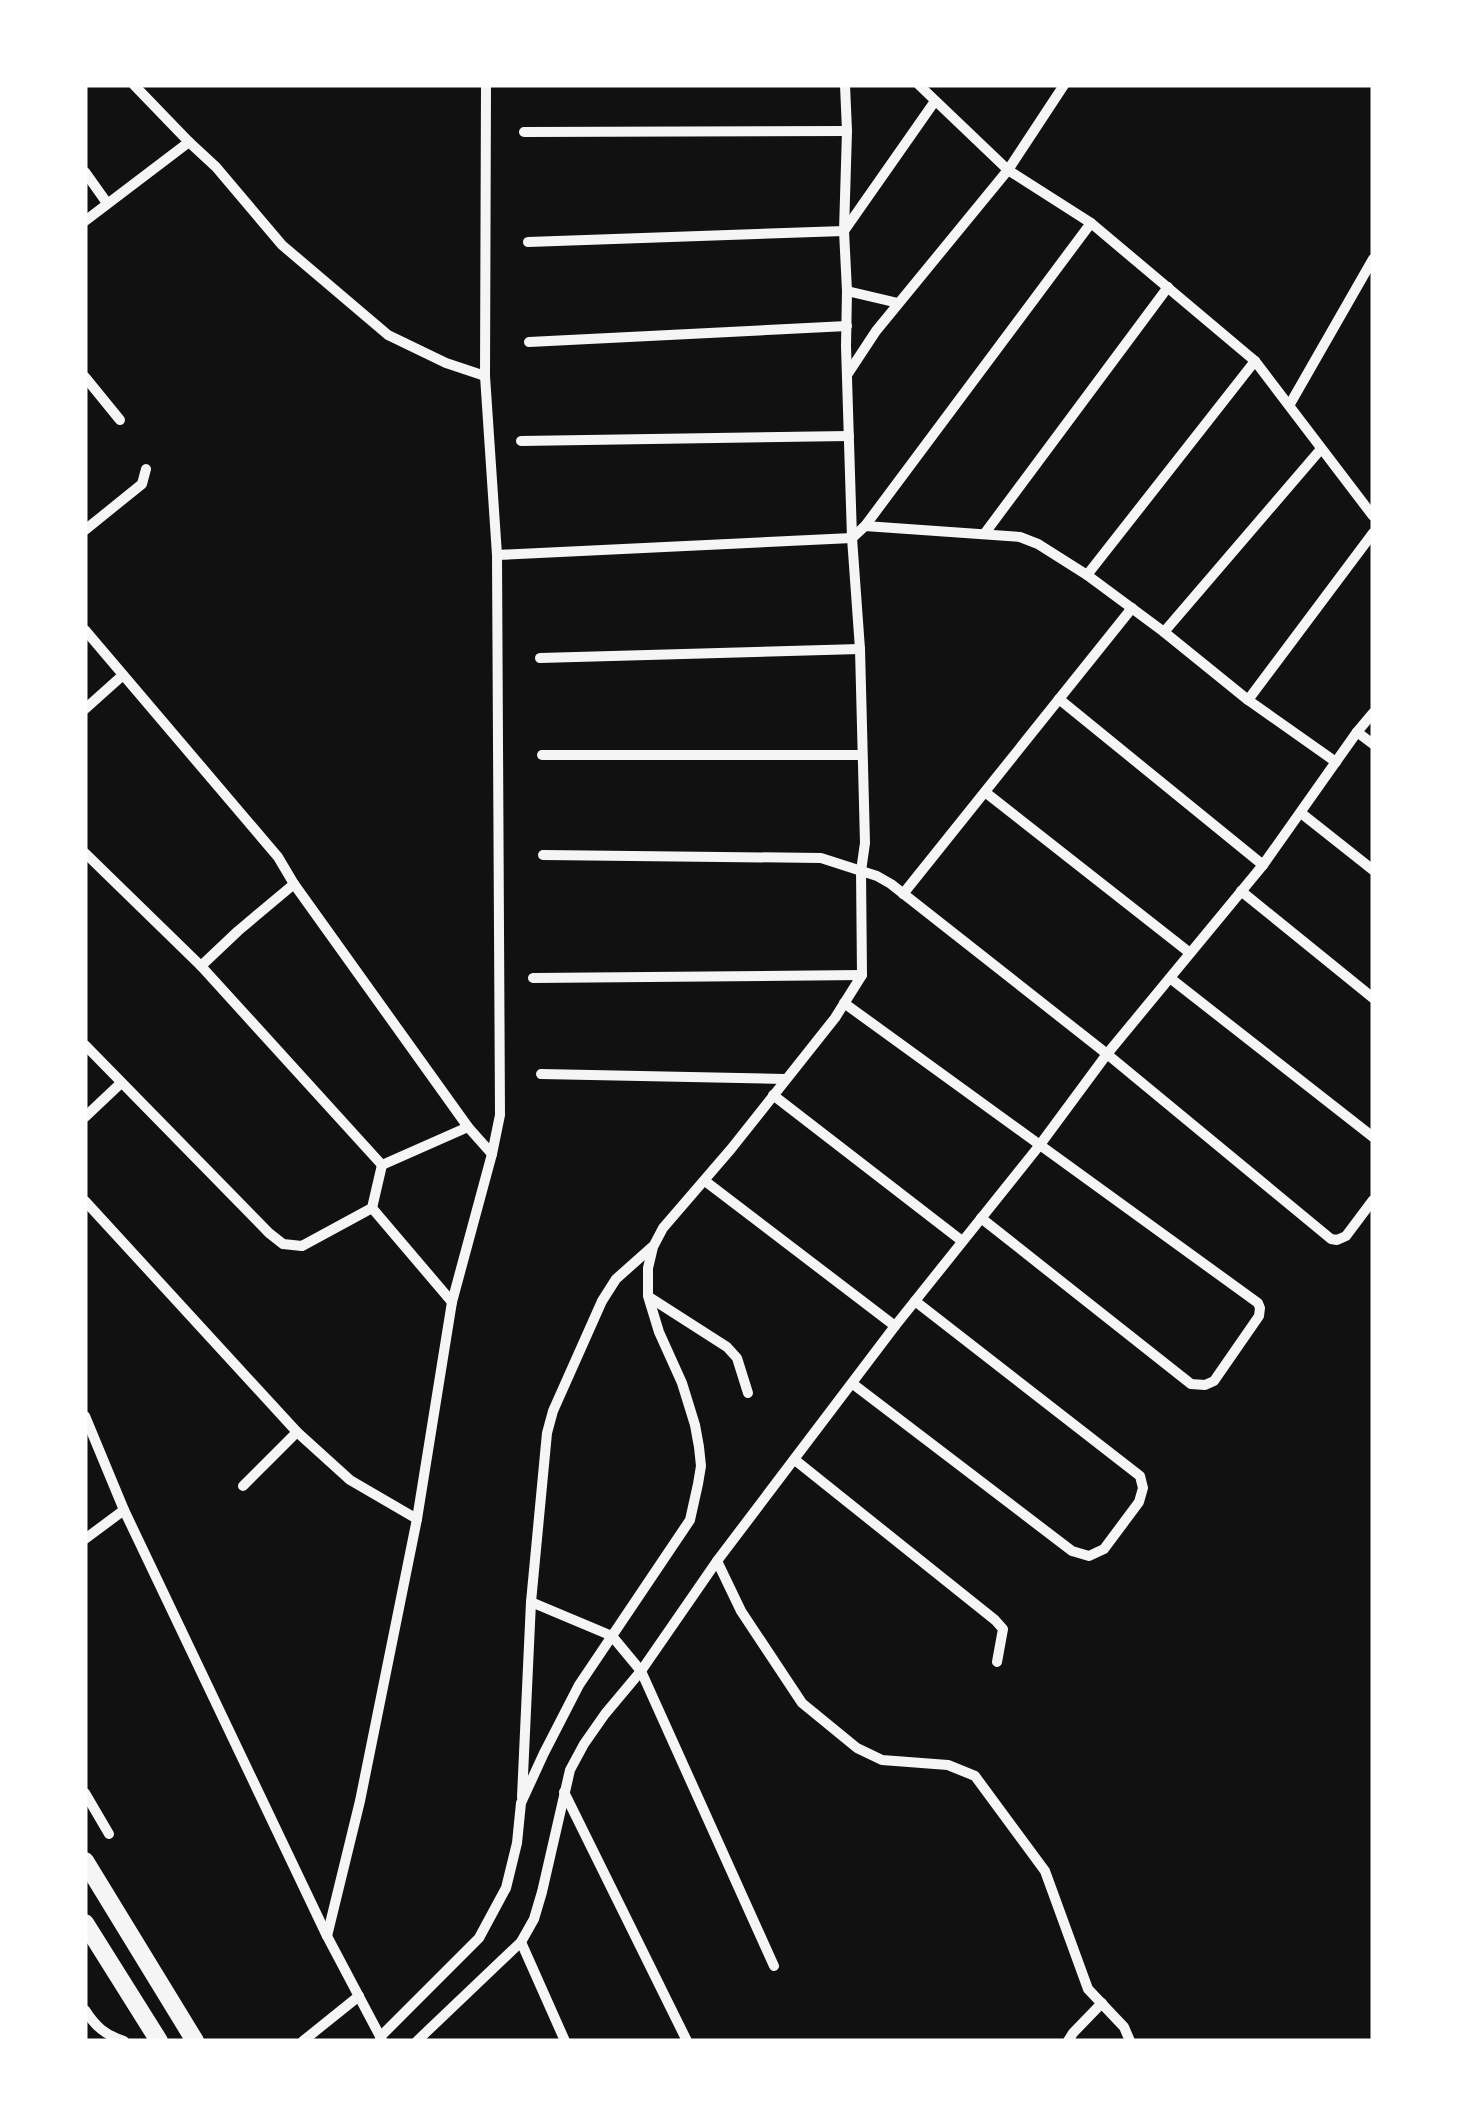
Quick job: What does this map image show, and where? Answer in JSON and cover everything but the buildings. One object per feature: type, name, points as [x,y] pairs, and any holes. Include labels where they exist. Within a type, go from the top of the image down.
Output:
[{"type":"main road","points":[[85,1861],[195,2041]]},
{"type":"main road","points":[[85,1923],[158,2041]]},
{"type":"street","points":[[134,85],[216,166],[282,244],[388,335],[446,364],[485,376]]},
{"type":"street","points":[[327,1936],[360,1800],[417,1519],[452,1302],[500,1115],[497,554],[485,376],[486,85]]},
{"type":"street","points":[[521,1804],[580,1685],[690,1520],[700,1466],[695,1425],[648,1296],[653,1247],[663,1228],[835,1018],[862,976],[864,843],[860,649],[847,376],[845,85]]},
{"type":"street","points":[[919,85],[1008,170],[1091,223],[1256,362],[1373,516]]},
{"type":"street","points":[[847,376],[876,331],[1008,170],[1064,85]]},
{"type":"street","points":[[844,231],[935,101]]},
{"type":"street","points":[[524,132],[847,130]]},
{"type":"street","points":[[85,222],[188,142]]},
{"type":"street","points":[[85,172],[107,203]]},
{"type":"street","points":[[497,554],[852,538],[865,526],[1091,223]]},
{"type":"street","points":[[528,242],[844,231]]},
{"type":"street","points":[[1290,404],[1373,260]]},
{"type":"street","points":[[985,533],[1168,287]]},
{"type":"street","points":[[847,291],[898,303]]},
{"type":"street","points":[[529,342],[847,326]]},
{"type":"street","points":[[1087,576],[1256,362]]},
{"type":"street","points":[[85,376],[120,420]]},
{"type":"street","points":[[521,441],[849,436]]},
{"type":"street","points":[[1164,632],[1321,449]]},
{"type":"street","points":[[85,530],[142,484],[146,469]]},
{"type":"street","points":[[865,526],[985,533],[1020,537],[1038,544],[1132,608],[1248,700],[1336,762]]},
{"type":"street","points":[[1248,700],[1373,532]]},
{"type":"street","points":[[904,894],[1132,608]]},
{"type":"street","points":[[85,630],[278,857],[468,1128],[492,1154]]},
{"type":"street","points":[[540,658],[860,649]]},
{"type":"street","points":[[85,709],[124,675]]},
{"type":"street","points":[[1059,699],[1264,864]]},
{"type":"street","points":[[418,2041],[520,1942],[534,1919],[570,1770],[584,1744],[895,1326],[1107,1054],[1264,864],[1373,713]]},
{"type":"street","points":[[1357,732],[1373,744]]},
{"type":"street","points":[[542,755],[861,755]]},
{"type":"street","points":[[985,792],[1190,953]]},
{"type":"street","points":[[1301,814],[1373,870]]},
{"type":"street","points":[[85,852],[201,966],[382,1165]]},
{"type":"street","points":[[543,856],[820,858],[877,876],[1107,1054],[1332,1239],[1346,1236],[1373,1200]]},
{"type":"street","points":[[201,966],[294,884]]},
{"type":"street","points":[[1241,891],[1373,998]]},
{"type":"street","points":[[533,978],[862,976]]},
{"type":"street","points":[[1170,978],[1373,1137]]},
{"type":"street","points":[[844,1003],[1258,1303],[1258,1318],[1214,1381],[1191,1384],[981,1218]]},
{"type":"street","points":[[85,1045],[283,1244],[302,1246],[372,1208],[382,1165]]},
{"type":"street","points":[[540,1074],[785,1079]]},
{"type":"street","points":[[85,1117],[121,1082]]},
{"type":"street","points":[[773,1095],[962,1240]]},
{"type":"street","points":[[382,1165],[468,1128]]},
{"type":"street","points":[[705,1181],[895,1326]]},
{"type":"street","points":[[85,1201],[297,1432],[350,1480],[417,1519]]},
{"type":"street","points":[[372,1208],[452,1302]]},
{"type":"street","points":[[85,1416],[124,1510],[327,1936],[381,2039],[479,1938],[506,1888],[521,1804],[531,1602],[548,1433],[602,1300],[616,1279],[653,1247]]},
{"type":"street","points":[[648,1296],[727,1347],[737,1358],[748,1393]]},
{"type":"street","points":[[853,1384],[1072,1551],[1089,1556],[1104,1549],[1139,1502],[1143,1488],[1140,1476],[916,1301]]},
{"type":"street","points":[[242,1486],[297,1432]]},
{"type":"street","points":[[795,1460],[995,1620],[1003,1628],[997,1662]]},
{"type":"street","points":[[85,1539],[124,1510]]},
{"type":"street","points":[[718,1561],[740,1611],[792,1691],[816,1714],[857,1748],[882,1760],[948,1766],[975,1776],[1045,1872],[1088,1989],[1124,2027],[1130,2041]]},
{"type":"street","points":[[531,1602],[612,1636],[641,1671],[774,1966]]},
{"type":"street","points":[[85,1792],[109,1834]]},
{"type":"street","points":[[564,1792],[687,2041]]},
{"type":"street","points":[[520,1942],[564,2041]]},
{"type":"street","points":[[303,2041],[359,1996]]},
{"type":"street","points":[[1068,2041],[1102,2003]]},
{"type":"street","points":[[85,2010],[106,2034],[124,2041]]}]
